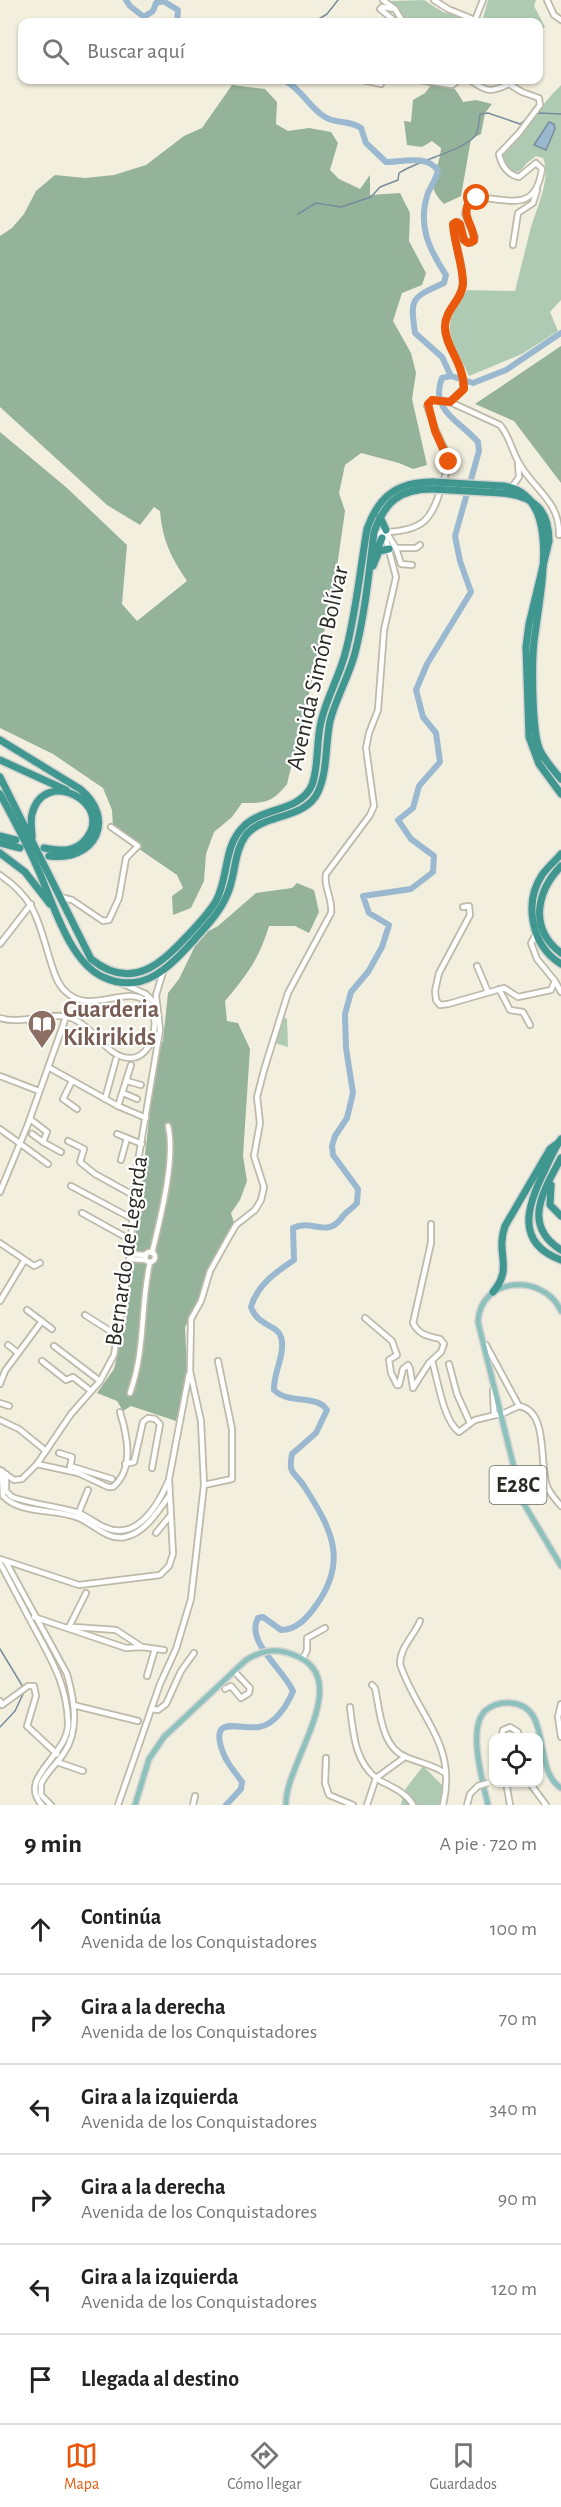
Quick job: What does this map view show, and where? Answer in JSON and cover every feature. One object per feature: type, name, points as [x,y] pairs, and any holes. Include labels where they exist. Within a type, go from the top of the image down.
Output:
[{"type":"highway","name":"Avenida Simón Bolívar","points":[[0,777],[91,959],[102,968],[118,973],[138,972],[155,966],[169,955],[215,903],[236,834],[244,825],[261,814],[298,801],[307,794],[312,783],[321,720],[345,655],[368,529],[372,516],[382,501],[407,484],[503,489],[512,487],[541,497],[551,510],[558,539]]},
{"type":"highway","name":"Avenida Simón Bolívar","points":[[117,982],[141,981],[164,972],[222,906],[228,893],[240,844],[247,834],[256,826],[298,810],[310,803],[317,795],[324,772],[330,722],[360,635],[374,532],[389,504],[401,494],[432,485]]},
{"type":"highway","name":"Avenida Simón Bolívar","points":[[503,489],[537,506],[549,527],[549,541],[529,624],[526,671],[529,737],[532,752],[561,794]]},
{"type":"highway","points":[[373,566],[377,548],[386,534],[380,517]]},
{"type":"highway","points":[[367,585],[379,551],[392,549]]},
{"type":"highway","points":[[551,572],[534,636],[536,723],[538,746],[541,753],[561,779]]},
{"type":"highway","points":[[0,740],[80,789],[88,796],[97,810],[98,833],[88,847],[70,856],[49,856]]},
{"type":"highway","points":[[0,760],[71,793],[86,803],[91,812],[89,834],[81,843],[66,851],[44,848]]},
{"type":"highway","points":[[32,843],[31,820],[36,803],[52,792],[71,793]]},
{"type":"highway","points":[[0,794],[36,865],[57,915],[80,957],[102,977],[117,982]]},
{"type":"highway","points":[[0,836],[16,840]]},
{"type":"highway","points":[[0,843],[20,848]]},
{"type":"highway","points":[[0,853],[30,878],[57,915]]},
{"type":"highway","points":[[561,854],[542,875],[535,889],[532,912],[536,934],[546,952],[561,964]]},
{"type":"highway","points":[[561,866],[546,884],[540,899],[540,915],[547,938],[561,953]]},
{"type":"highway","points":[[560,1141],[529,1208],[528,1225],[533,1239],[543,1250],[561,1260]]},
{"type":"highway","points":[[493,1292],[504,1276],[501,1238],[505,1226],[550,1149],[560,1141]]},
{"type":"highway","points":[[561,1158],[540,1204],[538,1222],[548,1240],[561,1250]]},
{"type":"highway","points":[[556,1168],[549,1200],[553,1210],[561,1216]]},
{"type":"main road","points":[[493,1292],[515,1284],[534,1286],[553,1297],[561,1311]]},
{"type":"main road","name":"E28C","points":[[493,1292],[485,1300],[478,1315],[494,1382],[498,1414],[524,1504],[552,1550]]},
{"type":"main road","points":[[552,1550],[561,1559]]},
{"type":"main road","points":[[552,1550],[561,1566]]},
{"type":"main road","points":[[135,1805],[146,1767],[155,1748],[164,1737],[236,1669],[261,1652],[274,1650],[303,1659],[315,1674],[321,1693],[320,1703],[288,1788],[286,1805]]},
{"type":"main road","points":[[488,1805],[478,1749],[478,1722],[482,1714],[498,1704],[517,1704],[532,1714],[538,1728],[548,1773],[554,1783],[561,1788]]},
{"type":"street","points":[[383,0],[395,9],[401,18]]},
{"type":"street","points":[[434,0],[467,18]]},
{"type":"street","points":[[476,18],[483,0]]},
{"type":"street","points":[[547,0],[554,15],[561,20]]},
{"type":"street","points":[[391,18],[380,8],[395,9]]},
{"type":"street","points":[[477,84],[489,91],[495,91],[504,84]]},
{"type":"street","points":[[512,84],[522,92],[538,97],[540,105],[499,154],[502,165],[513,176],[519,177],[536,163],[542,169],[533,202],[516,216],[513,245]]},
{"type":"street","points":[[448,402],[464,389],[464,375],[445,330],[446,317],[460,295],[463,283],[453,224],[458,222],[464,240],[471,243],[475,237],[465,214],[468,204],[477,198],[508,202],[523,201],[532,194],[537,184]]},
{"type":"street","points":[[412,565],[402,565],[386,534],[416,527],[427,519],[436,505],[449,458],[431,420],[429,400],[448,402],[500,425],[518,462],[553,507],[558,518],[558,539]]},
{"type":"street","points":[[512,487],[519,477],[518,462]]},
{"type":"street","points":[[392,549],[416,548],[420,545]]},
{"type":"street","points":[[2,1561],[79,1585],[154,1578],[166,1570],[173,1554],[169,1479],[190,1371],[191,1319],[201,1301],[210,1271],[236,1225],[255,1210],[263,1193],[262,1181],[254,1156],[260,1123],[257,1097],[288,993],[331,913],[332,900],[325,881],[326,874],[370,815],[374,806],[366,748],[378,710],[384,630],[396,582],[392,549]]},
{"type":"street","points":[[59,897],[72,900],[103,921],[109,920],[119,898],[126,858],[138,846],[111,827]]},
{"type":"street","points":[[0,1018],[17,1020],[66,1017],[87,1026],[112,1052],[133,1058],[142,1053],[152,1040],[155,1013],[146,1001],[136,997],[91,1002],[79,1000],[64,991],[55,975],[31,904],[25,895],[2,876]]},
{"type":"street","points":[[0,944],[31,904]]},
{"type":"street","points":[[463,907],[469,906],[471,915],[435,983],[436,1000],[441,1005],[448,1005],[504,988],[515,997],[520,997],[548,991],[555,981]]},
{"type":"street","points":[[536,934],[531,939],[534,952],[561,992]]},
{"type":"street","points":[[477,966],[488,992]]},
{"type":"street","name":"Bernardo de Legarda","points":[[3,1472],[14,1480],[20,1480],[37,1464],[71,1414],[100,1381],[114,1355],[129,1257],[133,1195],[146,1118],[149,1083],[160,1030],[155,1013],[156,995],[164,972]]},
{"type":"street","points":[[117,982],[146,994],[156,1004]]},
{"type":"street","points":[[499,989],[510,1010],[523,1012],[530,1025]]},
{"type":"street","points":[[0,1192],[30,1119],[66,1017]]},
{"type":"street","points":[[105,1099],[116,1059]]},
{"type":"street","points":[[118,1106],[131,1065]]},
{"type":"street","points":[[48,1067],[118,1106],[146,1118]]},
{"type":"street","points":[[0,1076],[39,1091]]},
{"type":"street","points":[[126,1080],[141,1085]]},
{"type":"street","points":[[72,1081],[63,1099],[77,1109]]},
{"type":"street","points":[[123,1093],[136,1099]]},
{"type":"street","points":[[30,1119],[47,1132],[43,1142]]},
{"type":"street","points":[[130,1393],[140,1358],[147,1259],[152,1252],[165,1188],[169,1154],[168,1126]]},
{"type":"street","points":[[0,1130],[48,1164]]},
{"type":"street","points":[[32,1134],[61,1152]]},
{"type":"street","points":[[117,1134],[142,1144]]},
{"type":"street","points":[[120,1160],[127,1138]]},
{"type":"street","points":[[68,1141],[84,1149],[80,1162],[93,1173],[133,1195]]},
{"type":"street","points":[[71,1186],[131,1218]]},
{"type":"street","points":[[82,1213],[129,1239]]},
{"type":"street","points":[[365,1318],[396,1346],[397,1355],[389,1360],[389,1365],[398,1386],[408,1365],[413,1388],[432,1360],[443,1349],[443,1341],[421,1332],[416,1328],[413,1319],[423,1288],[432,1233],[431,1224]]},
{"type":"street","points":[[0,1243],[24,1261],[34,1266],[40,1263]]},
{"type":"street","points":[[129,1257],[155,1260],[152,1252]]},
{"type":"street","points":[[0,1301],[24,1261]]},
{"type":"street","points":[[27,1310],[52,1329]]},
{"type":"street","points":[[85,1315],[118,1336]]},
{"type":"street","points":[[0,1384],[5,1371],[42,1322]]},
{"type":"street","points":[[482,1338],[519,1406]]},
{"type":"street","points":[[8,1345],[18,1353]]},
{"type":"street","points":[[54,1346],[100,1381]]},
{"type":"street","points":[[432,1360],[445,1408],[454,1427],[462,1432],[470,1423],[519,1406],[528,1408],[538,1420],[547,1485],[561,1506]]},
{"type":"street","points":[[42,1361],[66,1380],[73,1377],[91,1391]]},
{"type":"street","points":[[204,1485],[232,1479],[232,1429],[218,1361]]},
{"type":"street","points":[[449,1364],[457,1394],[470,1423]]},
{"type":"street","points":[[118,1805],[151,1709],[176,1649],[191,1599],[204,1485],[201,1421],[190,1371]]},
{"type":"street","points":[[0,1403],[9,1406]]},
{"type":"street","points":[[70,1468],[113,1487],[117,1484],[125,1464],[128,1440],[120,1412]]},
{"type":"street","points":[[125,1464],[134,1462],[143,1422],[148,1418],[155,1419],[160,1424],[152,1468]]},
{"type":"street","points":[[0,1420],[19,1429],[46,1451]]},
{"type":"street","points":[[59,1453],[72,1456],[70,1468]]},
{"type":"street","points":[[37,1464],[70,1468],[112,1479]]},
{"type":"street","points":[[3,1472],[6,1491],[12,1497],[79,1512],[106,1528],[124,1532],[140,1524],[146,1517],[169,1479]]},
{"type":"street","points":[[3,1472],[3,1496],[15,1504],[78,1517],[104,1533],[124,1538],[143,1528],[169,1496]]},
{"type":"street","points":[[79,1512],[88,1490]]},
{"type":"street","points":[[156,1533],[170,1516]]},
{"type":"street","points":[[2,1561],[67,1674],[73,1705],[74,1730],[70,1742],[42,1780],[40,1787],[42,1795],[51,1805]]},
{"type":"street","points":[[2,1561],[29,1618],[57,1669],[67,1704],[69,1726],[66,1738],[57,1754],[36,1779],[35,1794],[42,1805]]},
{"type":"street","points":[[69,1627],[86,1593]]},
{"type":"street","points":[[29,1618],[35,1616],[126,1648],[142,1647],[164,1650]]},
{"type":"street","points":[[420,1621],[414,1635],[401,1651],[400,1664],[443,1751],[446,1788],[443,1805]]},
{"type":"street","points":[[69,1627],[116,1630],[142,1647]]},
{"type":"street","points":[[303,1659],[307,1650],[307,1638],[325,1628]]},
{"type":"street","points":[[147,1676],[154,1649]]},
{"type":"street","points":[[151,1709],[158,1710],[166,1704],[180,1671],[194,1653]]},
{"type":"street","points":[[225,1689],[231,1686],[241,1698],[249,1693],[250,1688],[236,1669]]},
{"type":"street","points":[[372,1685],[375,1688],[384,1729],[393,1750],[445,1773]]},
{"type":"street","points":[[1,1704],[28,1686],[34,1686],[36,1696],[27,1726],[57,1754]]},
{"type":"street","points":[[67,1704],[138,1721]]},
{"type":"street","points":[[561,1704],[558,1717],[561,1737]]},
{"type":"street","points":[[350,1707],[353,1736],[361,1760],[376,1778],[405,1794],[413,1805]]},
{"type":"street","points":[[502,1733],[503,1730],[510,1727],[518,1733]]},
{"type":"street","points":[[367,1805],[376,1778],[405,1757]]},
{"type":"street","points":[[326,1758],[325,1783],[329,1795],[352,1805]]},
{"type":"street","points":[[57,1762],[83,1771]]},
{"type":"street","points":[[466,1805],[470,1794],[478,1786],[489,1783]]},
{"type":"street","points":[[507,1787],[510,1805]]},
{"type":"street","points":[[533,1787],[546,1805]]},
{"type":"street","points":[[193,1805],[195,1796]]},
{"type":"green space","points":[[424,0],[443,12],[465,18],[405,18],[391,1]]},
{"type":"green space","points":[[488,0],[536,0],[534,6],[540,18],[483,18]]},
{"type":"green space","points":[[432,84],[448,84],[463,102],[476,100],[492,104],[485,113],[481,134],[471,139],[461,196],[444,204],[437,196],[433,183],[441,148],[432,141],[422,147],[407,145],[404,121],[411,122],[413,100],[425,93]]},
{"type":"green space","points":[[232,85],[265,89],[277,102],[276,124],[288,131],[309,128],[331,132],[338,143],[330,170],[339,179],[360,189],[370,175],[370,195],[400,193],[410,213],[409,241],[426,273],[422,285],[402,293],[393,321],[411,353],[416,373],[412,399],[427,465],[413,469],[361,453],[345,465],[339,493],[345,511],[333,595],[287,784],[268,801],[242,803],[232,817],[214,832],[206,854],[204,881],[191,908],[173,915],[172,896],[183,888],[177,875],[126,840],[113,828],[112,810],[103,788],[53,754],[0,728],[0,432],[67,488],[127,545],[122,604],[137,621],[187,581],[168,548],[160,511],[154,507],[140,525],[107,505],[0,407],[0,236],[12,228],[24,214],[36,191],[55,175],[85,178],[114,175],[146,165],[184,136],[202,128]]},
{"type":"green space","points":[[561,85],[561,300],[550,312],[558,331],[522,354],[469,376],[450,331],[452,316],[467,290],[515,291],[544,185],[543,158],[536,156],[520,171],[510,173],[501,155]]},
{"type":"green space","points":[[561,346],[561,483],[514,421],[475,404]]},
{"type":"green space","points":[[297,883],[314,890],[319,912],[309,933],[295,926],[269,926],[252,966],[225,1001],[227,1021],[238,1023],[250,1049],[243,1156],[247,1181],[240,1200],[231,1213],[234,1223],[205,1278],[200,1302],[185,1327],[187,1372],[176,1421],[131,1406],[123,1411],[117,1401],[97,1393],[114,1369],[126,1320],[155,1067],[163,1040],[168,993],[179,979],[195,946],[205,933],[218,926],[256,893],[292,888]]},
{"type":"green space","points":[[283,1017],[287,1019],[288,1047],[275,1043]]},
{"type":"green space","points":[[423,1766],[443,1786],[440,1805],[401,1805],[404,1791]]},
{"type":"water","points":[[549,122],[554,124],[555,129],[546,150],[534,145]]},
{"type":"waterway","points":[[126,0],[144,17],[153,11],[156,3],[163,1],[178,10],[177,18]]},
{"type":"waterway","points":[[320,18],[327,14],[338,0]]},
{"type":"waterway","points":[[226,1805],[241,1789],[242,1782],[224,1755],[219,1733],[222,1728],[228,1726],[259,1727],[265,1725],[280,1713],[293,1691],[261,1645],[255,1627],[258,1618],[263,1617],[281,1630],[292,1628],[302,1622],[314,1609],[327,1588],[334,1558],[328,1529],[322,1515],[291,1469],[292,1454],[316,1433],[327,1410],[317,1402],[287,1397],[274,1390],[282,1350],[281,1337],[276,1330],[258,1318],[251,1307],[262,1286],[294,1260],[293,1228],[307,1225],[331,1227],[357,1203],[358,1189],[333,1155],[332,1146],[335,1136],[347,1118],[353,1093],[346,1048],[345,1014],[351,992],[368,972],[382,947],[389,925],[369,913],[363,896],[411,889],[433,872],[434,856],[411,839],[398,820],[413,808],[419,786],[440,762],[436,733],[423,717],[416,690],[427,664],[471,592],[460,561],[455,536],[479,451],[478,442],[443,407],[439,389],[442,378],[451,376],[442,357],[415,333],[413,313],[415,300],[425,292],[444,283],[446,275],[434,256],[424,226],[428,193],[438,171],[428,162],[406,160],[386,162],[366,143],[361,128],[325,117],[291,84]]},
{"type":"waterway","points":[[298,214],[316,203],[341,207],[371,197],[380,187],[398,180],[399,173],[407,168],[451,151],[469,141],[475,136],[480,114],[488,113],[520,124],[528,118]]},
{"type":"waterway","points":[[535,115],[540,113],[561,114]]},
{"type":"waterway","points":[[451,376],[473,383],[506,370],[561,333]]},
{"type":"waterway","points":[[0,1649],[23,1687]]},
{"type":"waterway","points":[[0,1727],[15,1711],[24,1692]]},
{"type":"place","name":"Guarderia Kikirikids","points":[[42,1050]]},
{"type":"route","points":[[449,462],[448,455],[431,420],[428,404],[429,400],[450,402],[464,389],[464,375],[447,336],[445,325],[446,317],[460,295],[463,283],[453,224],[458,222],[460,224],[464,240],[468,243],[474,241],[475,237],[465,214],[468,204],[477,198]]}]
